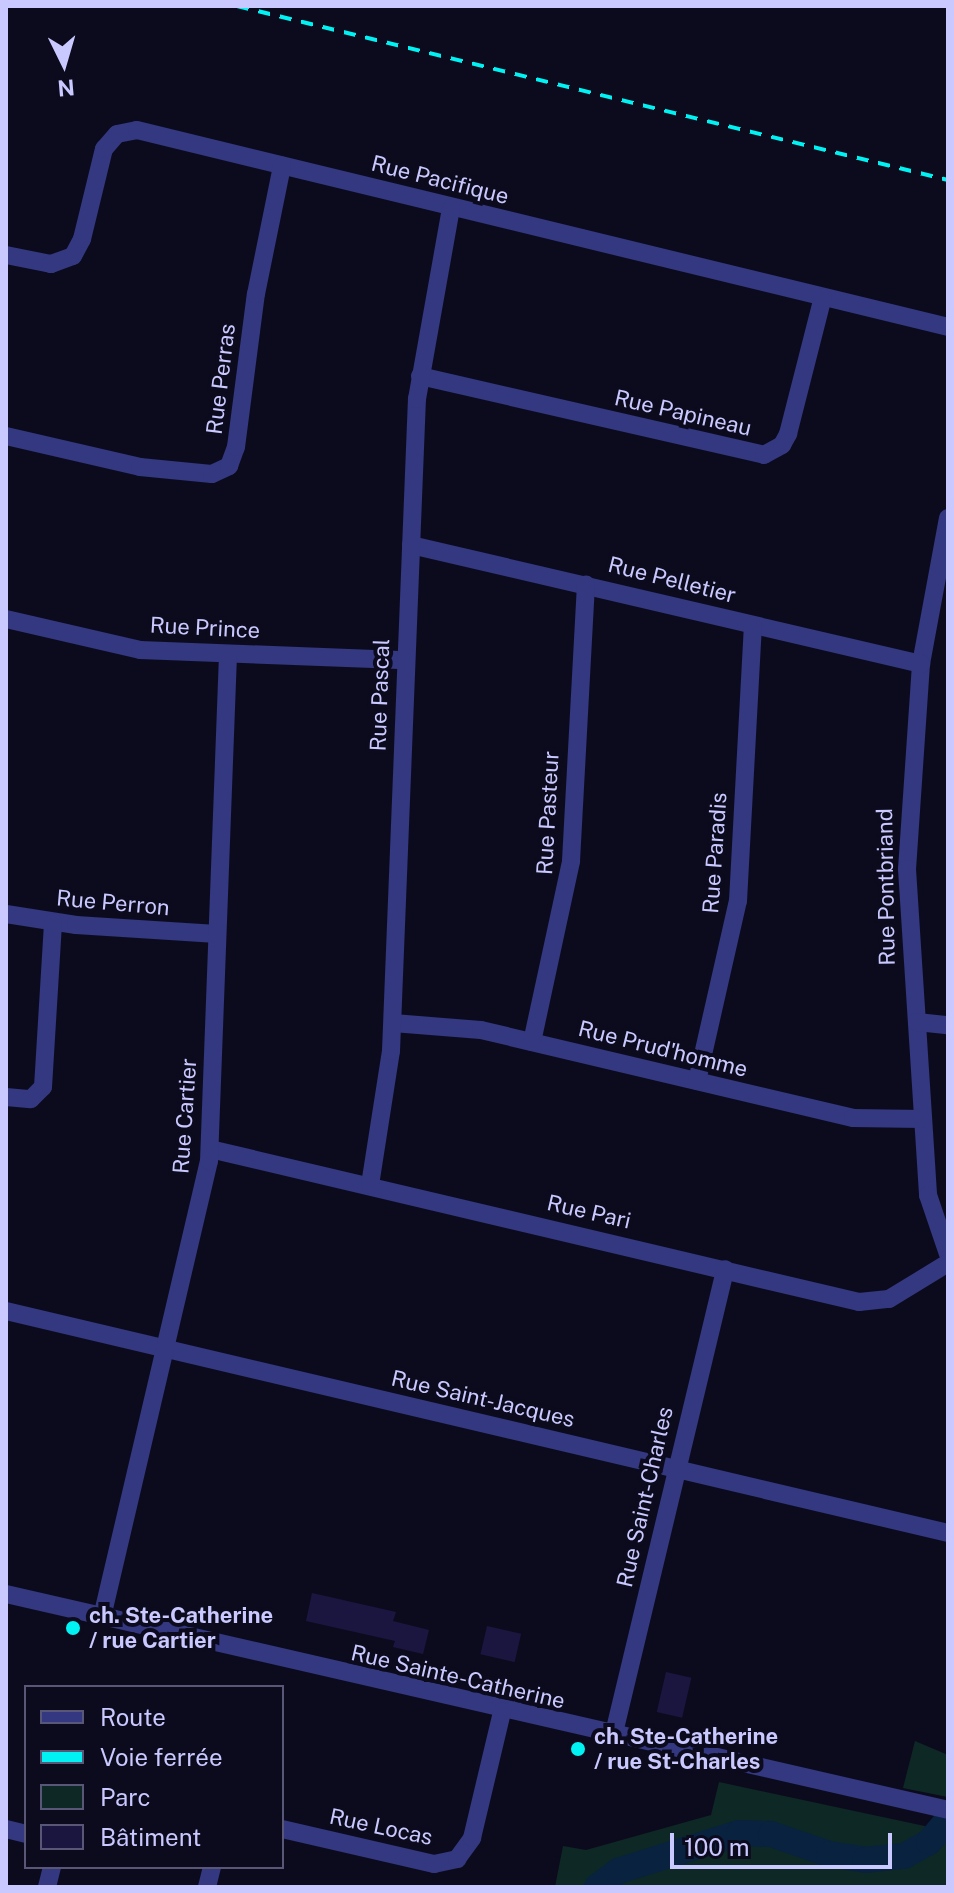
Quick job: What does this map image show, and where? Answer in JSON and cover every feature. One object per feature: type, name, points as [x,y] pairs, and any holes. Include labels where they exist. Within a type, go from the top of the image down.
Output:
[{"type":"street","name":"Rue Pacifique","points":[[6,255],[44,264],[73,256],[84,234],[104,149],[123,131],[147,132],[948,327]]},
{"type":"street","name":"Rue Perras","points":[[6,436],[140,467],[212,474],[229,466],[236,447],[255,305],[282,166]]},
{"type":"street","name":"Rue Pascal","points":[[370,1185],[393,1023],[420,376],[451,208]]},
{"type":"street","name":"Rue Papineau","points":[[420,376],[764,455],[782,445],[788,434],[823,297]]},
{"type":"street","name":"Rue Pontbriand","points":[[948,518],[921,664],[907,842],[922,1119],[930,1207],[948,1254]]},
{"type":"street","name":"Rue Pelletier","points":[[411,545],[921,664]]},
{"type":"street","name":"Rue Pasteur","points":[[532,1042],[569,875],[586,584]]},
{"type":"street","name":"Rue Prince","points":[[6,619],[131,648],[406,660]]},
{"type":"street","name":"Rue Paradis","points":[[697,1081],[738,901],[753,625]]},
{"type":"street","name":"Rue Cartier","points":[[102,1617],[210,1149],[228,654]]},
{"type":"street","name":"Rue Perron","points":[[6,914],[53,922],[217,934]]},
{"type":"street","points":[[6,1097],[31,1099],[43,1087],[53,922]]},
{"type":"street","points":[[917,1022],[948,1025]]},
{"type":"street","name":"Rue Prud'homme","points":[[393,1023],[471,1028],[853,1118],[922,1119]]},
{"type":"street","name":"Rue Pari","points":[[210,1149],[872,1302],[889,1299],[948,1263]]},
{"type":"street","name":"Rue Saint-Charles","points":[[613,1737],[725,1269]]},
{"type":"street","name":"Rue Saint-Jacques","points":[[6,1311],[948,1533]]},
{"type":"street","name":"Rue Sainte-Catherine","points":[[6,1594],[502,1712],[939,1809]]},
{"type":"street","name":"Rue Locas","points":[[284,1829],[434,1864],[457,1859],[472,1838],[502,1712]]},
{"type":"green space","points":[[915,1741],[948,1755],[948,1797],[903,1788]]},
{"type":"green space","points":[[719,1782],[948,1831],[948,1887],[555,1887],[563,1846],[586,1850],[711,1815]]},
{"type":"building","points":[[312,1593],[396,1612],[393,1621],[429,1630],[423,1654],[393,1647],[395,1641],[306,1621]]},
{"type":"building","points":[[487,1626],[521,1634],[515,1662],[480,1654]]},
{"type":"building","points":[[666,1672],[691,1678],[682,1718],[657,1712]]},
{"type":"waterway","points":[[597,1887],[618,1871],[739,1833],[771,1834],[829,1854],[865,1860],[904,1856],[929,1842],[948,1819]]},
{"type":"railway","points":[[237,6],[948,180]]},
{"type":"place","name":"ch. Ste-Catherine / rue Cartier","points":[[73,1628]]},
{"type":"place","name":"ch. Ste-Catherine / rue St-Charles","points":[[578,1749]]}]
